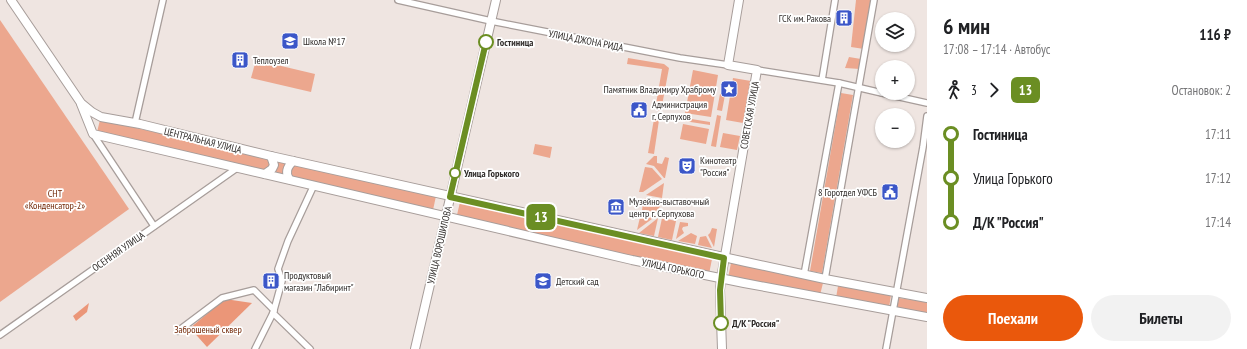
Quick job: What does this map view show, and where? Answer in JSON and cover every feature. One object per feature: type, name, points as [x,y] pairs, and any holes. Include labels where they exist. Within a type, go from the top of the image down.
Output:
[{"type":"street","name":"ЦЕНТРАЛЬНАЯ УЛИЦА","points":[[11,0],[81,103],[101,117],[135,123],[450,197]]},
{"type":"street","points":[[135,123],[163,0]]},
{"type":"street","name":"УЛИЦА ДЖОНА РИДА","points":[[398,0],[491,21],[680,58],[728,65]]},
{"type":"street","name":"УЛИЦА ВОРОШИЛОВА","points":[[415,349],[496,0]]},
{"type":"street","points":[[728,65],[739,0]]},
{"type":"street","points":[[822,80],[836,0]]},
{"type":"street","points":[[825,279],[874,0]]},
{"type":"street","name":"СОВЕТСКАЯ УЛИЦА","points":[[722,349],[721,279],[757,70],[728,65]]},
{"type":"street","points":[[757,70],[839,83],[875,91]]},
{"type":"street","points":[[804,275],[839,83]]},
{"type":"street","points":[[914,100],[927,103]]},
{"type":"street","points":[[81,103],[92,131],[154,226]]},
{"type":"street","points":[[886,349],[927,116]]},
{"type":"street","points":[[92,131],[92,121],[101,117]]},
{"type":"street","name":"ЦЕНТРАЛЬНАЯ УЛИЦА","points":[[92,131],[237,168],[445,215]]},
{"type":"street","points":[[265,174],[272,169],[274,165],[271,156]]},
{"type":"street","points":[[289,179],[286,174],[287,169],[288,165],[293,161]]},
{"type":"street","name":"ОСЕННЯЯ УЛИЦА","points":[[0,335],[237,168]]},
{"type":"street","points":[[255,349],[274,312],[282,280],[278,269],[288,241],[314,185]]},
{"type":"street","name":"УЛИЦА ГОРЬКОГО","points":[[450,197],[804,275],[927,298]]},
{"type":"street","name":"УЛИЦА ГОРЬКОГО","points":[[445,215],[721,279],[927,318]]},
{"type":"street","points":[[178,331],[222,298],[254,290],[310,349]]},
{"type":"green space","points":[[856,0],[872,0],[864,49],[851,47]]},
{"type":"green space","name":"СНТ «Конденсатор-2»","points":[[0,20],[129,209],[0,302]]},
{"type":"green space","points":[[849,57],[861,59],[860,69],[845,68]]},
{"type":"green space","points":[[628,58],[664,64],[669,68],[661,111],[655,110],[662,69],[627,64]]},
{"type":"green space","points":[[256,60],[315,74],[311,92],[251,78]]},
{"type":"green space","points":[[693,70],[718,75],[711,117],[685,113]]},
{"type":"green space","points":[[733,78],[751,81],[743,123],[726,120]]},
{"type":"green space","points":[[841,93],[853,95],[822,273],[810,271]]},
{"type":"green space","points":[[720,94],[725,95],[722,111],[717,110]]},
{"type":"green space","points":[[717,115],[721,116],[716,147],[711,146]]},
{"type":"green space","points":[[685,118],[710,122],[710,125],[684,121]]},
{"type":"green space","points":[[654,119],[659,120],[654,154],[648,153]]},
{"type":"green space","points":[[100,120],[267,157],[271,165],[268,169],[263,170],[97,132]]},
{"type":"green space","points":[[683,124],[709,129],[706,144],[680,139]]},
{"type":"green space","points":[[723,133],[740,136],[737,150],[720,147]]},
{"type":"green space","points":[[535,144],[552,147],[550,158],[533,154]]},
{"type":"green space","points":[[654,156],[657,156],[657,163],[662,164],[665,157],[669,158],[665,178],[654,166],[646,164]]},
{"type":"green space","points":[[275,159],[289,162],[285,176],[271,172]]},
{"type":"green space","points":[[296,164],[436,196],[433,210],[293,178],[290,175],[292,166]]},
{"type":"green space","points":[[645,167],[652,168],[662,179],[643,192],[639,192]]},
{"type":"green space","points":[[664,183],[662,198],[646,195]]},
{"type":"green space","points":[[644,198],[661,201],[658,213],[642,210]]},
{"type":"green space","points":[[460,202],[712,259],[709,274],[457,215]]},
{"type":"green space","points":[[641,213],[656,216],[637,230]]},
{"type":"green space","points":[[658,218],[654,236],[639,233]]},
{"type":"green space","points":[[662,218],[676,221],[672,240],[658,237]]},
{"type":"green space","points":[[680,222],[688,223],[688,226],[683,227],[682,229],[684,233],[676,239]]},
{"type":"green space","points":[[712,228],[717,229],[714,247],[708,235]]},
{"type":"green space","points":[[691,233],[697,236],[695,244],[678,241]]},
{"type":"green space","points":[[706,236],[712,248],[698,245],[700,237]]},
{"type":"green space","points":[[731,263],[823,283],[820,295],[728,278]]},
{"type":"green space","points":[[838,286],[891,295],[889,308],[836,298]]},
{"type":"green space","points":[[899,298],[927,302],[927,314],[897,309]]},
{"type":"green space","name":"Заброшеный сквер","points":[[225,299],[252,303],[207,347],[190,328]]},
{"type":"green space","points":[[89,303],[87,312],[76,321],[73,316]]},
{"type":"bus line","name":"13","points":[[486,42],[450,197],[724,258],[720,290],[721,323]]},
{"type":"place","name":"ГСК им. Ракова","points":[[844,18]]},
{"type":"place","name":"Школа №17","points":[[290,41]]},
{"type":"place","name":"Гостиница","points":[[486,42]]},
{"type":"place","name":"Теплоузел","points":[[240,60]]},
{"type":"place","name":"Памятник Владимиру Храброму","points":[[729,89]]},
{"type":"place","name":"Администрация г. Серпухов","points":[[639,110]]},
{"type":"place","name":"Кинотеатр \"Россия\"","points":[[687,166]]},
{"type":"place","name":"Улица Горького","points":[[455,173]]},
{"type":"place","name":"8 Горотдел УФСБ","points":[[890,192]]},
{"type":"place","name":"Музейно-выставочный центр г. Серпухова","points":[[616,207]]},
{"type":"place","name":"Продуктовый магазин \"Лабиринт\"","points":[[271,281]]},
{"type":"place","name":"Детский сад","points":[[543,281]]},
{"type":"place","name":"Д/К \"Россия\"","points":[[721,323]]}]
